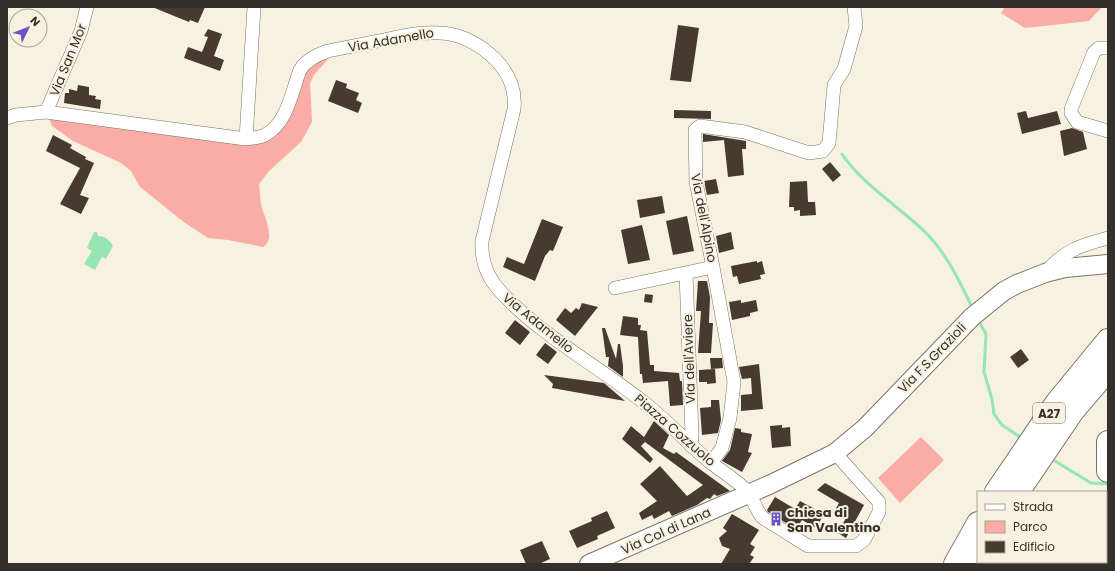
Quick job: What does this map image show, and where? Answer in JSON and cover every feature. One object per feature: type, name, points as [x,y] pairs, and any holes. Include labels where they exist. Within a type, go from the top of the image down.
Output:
[{"type":"highway","name":"A27","points":[[997,491],[1057,402],[1108,340]]},
{"type":"highway","name":"A27","points":[[1019,491],[1073,411],[1108,370]]},
{"type":"highway","points":[[1108,442],[1108,471]]},
{"type":"highway","points":[[955,564],[977,525]]},
{"type":"highway","points":[[1080,564],[1091,563]]},
{"type":"main road","name":"Via F.S.Grazioli","points":[[749,494],[835,453],[869,424],[958,330],[986,304],[1017,284],[1045,273],[1065,268],[1108,264]]},
{"type":"main road","name":"Via Col di Lana","points":[[590,564],[749,494]]},
{"type":"street","name":"Via San Mor","points":[[46,112],[81,31],[87,7]]},
{"type":"street","points":[[246,139],[254,7]]},
{"type":"street","name":"Via dell'Alpino","points":[[711,463],[722,448],[730,418],[734,382],[696,182],[696,130],[700,126],[746,132],[809,153],[823,151],[829,143],[834,86],[844,69],[856,26],[854,7]]},
{"type":"street","name":"Via Adamello","points":[[7,118],[16,115],[46,112],[246,139],[264,136],[276,127],[284,113],[304,63],[316,55],[328,51],[431,31],[460,37],[489,54],[508,75],[515,94],[514,109],[482,241],[481,250],[487,273],[500,291],[533,321],[598,370]]},
{"type":"street","points":[[1108,48],[1099,48],[1094,52],[1071,109],[1071,113],[1077,122],[1108,131]]},
{"type":"street","points":[[1045,273],[1063,254],[1108,238]]},
{"type":"street","points":[[615,288],[713,267]]},
{"type":"street","name":"Via dell'Aviere","points":[[686,273],[691,446]]},
{"type":"street","name":"Piazza Cozzuolo","points":[[598,370],[642,401],[691,446],[749,494]]},
{"type":"street","points":[[749,494],[758,513],[763,518],[804,544],[812,547],[860,544],[879,512],[879,502],[835,453]]},
{"type":"green space","points":[[1005,7],[1102,7],[1089,21],[1025,28],[1001,13]]},
{"type":"green space","points":[[327,52],[328,59],[314,75],[310,83],[312,122],[301,142],[269,171],[259,184],[261,204],[269,233],[267,243],[263,247],[228,240],[208,238],[185,223],[140,187],[131,171],[121,163],[73,141],[52,126],[50,121],[52,112],[135,123],[267,134],[297,78]]},
{"type":"green space","points":[[921,437],[944,460],[900,503],[878,478]]},
{"type":"shaded area","points":[[94,232],[97,232],[98,236],[107,239],[113,246],[106,259],[102,257],[95,270],[84,264],[92,251],[87,248]]},
{"type":"building","points":[[152,7],[205,7],[198,23],[190,20],[189,22]]},
{"type":"building","points":[[678,25],[699,28],[691,82],[670,80]]},
{"type":"building","points":[[208,29],[222,34],[214,56],[224,60],[220,71],[184,58],[188,47],[202,52],[208,37],[204,36]]},
{"type":"building","points":[[336,80],[347,84],[346,88],[359,93],[356,100],[362,103],[358,113],[328,101]]},
{"type":"building","points":[[78,85],[89,87],[89,95],[96,96],[95,99],[101,100],[100,109],[64,103],[65,93],[69,93],[69,89],[77,91]]},
{"type":"building","points":[[674,110],[711,111],[711,119],[674,118]]},
{"type":"building","points":[[1026,111],[1028,118],[1057,111],[1061,124],[1022,134],[1017,113]]},
{"type":"building","points":[[1072,128],[1083,132],[1087,149],[1064,156],[1060,131]]},
{"type":"building","points":[[703,134],[746,141],[746,149],[742,149],[744,175],[728,177],[724,140],[703,142]]},
{"type":"building","points":[[53,135],[72,145],[70,148],[86,157],[85,159],[94,163],[80,195],[89,198],[81,214],[60,204],[80,168],[46,151]]},
{"type":"building","points":[[830,162],[841,175],[833,182],[822,169]]},
{"type":"building","points":[[716,179],[719,193],[707,195],[704,181]]},
{"type":"building","points":[[807,181],[808,202],[815,202],[816,215],[800,216],[800,210],[794,211],[794,207],[789,207],[790,182]]},
{"type":"building","points":[[662,196],[665,213],[640,218],[637,200]]},
{"type":"building","points":[[687,216],[694,251],[673,255],[666,221]]},
{"type":"building","points":[[542,219],[563,227],[553,251],[550,250],[545,256],[535,281],[503,267],[507,257],[524,264]]},
{"type":"building","points":[[642,225],[650,260],[628,264],[621,230]]},
{"type":"building","points":[[731,232],[734,249],[719,253],[716,236]]},
{"type":"building","points":[[757,261],[757,263],[762,261],[765,274],[760,275],[761,279],[739,284],[737,276],[733,277],[731,266]]},
{"type":"building","points":[[698,281],[707,281],[710,297],[709,323],[713,323],[711,353],[698,353],[701,311],[696,311]]},
{"type":"building","points":[[645,294],[653,295],[652,303],[644,302]]},
{"type":"building","points":[[741,300],[741,303],[756,300],[758,311],[750,313],[750,316],[732,320],[729,302]]},
{"type":"building","points":[[582,303],[598,307],[575,336],[556,320],[565,308],[571,313],[576,308],[579,310]]},
{"type":"building","points":[[623,316],[638,318],[638,325],[641,325],[640,330],[647,331],[650,365],[654,365],[654,371],[679,373],[680,381],[682,381],[683,405],[670,406],[668,381],[643,383],[642,374],[640,374],[638,337],[620,335]]},
{"type":"building","points":[[515,320],[530,332],[520,345],[505,333]]},
{"type":"building","points":[[602,328],[605,328],[616,359],[618,344],[620,344],[623,377],[608,366],[609,357],[606,357]]},
{"type":"building","points":[[545,343],[557,352],[548,364],[536,355]]},
{"type":"building","points":[[1021,349],[1029,360],[1018,368],[1010,357]]},
{"type":"building","points":[[710,358],[722,358],[723,368],[711,369]]},
{"type":"building","points":[[759,364],[763,409],[741,411],[741,395],[752,394],[751,378],[742,379],[739,367]]},
{"type":"building","points":[[715,369],[716,383],[707,384],[707,382],[699,382],[699,370]]},
{"type":"building","points":[[544,375],[604,383],[625,401],[552,388],[553,384]]},
{"type":"building","points":[[711,400],[719,400],[721,420],[718,433],[702,435],[700,408],[711,407]]},
{"type":"building","points":[[654,421],[669,435],[663,448],[674,454],[676,452],[730,491],[717,496],[714,494],[710,499],[707,498],[697,505],[672,516],[669,511],[654,519],[652,515],[642,520],[639,513],[657,501],[640,484],[660,466],[687,496],[703,485],[645,442],[641,446],[653,459],[650,463],[622,439],[631,426],[644,437]]},
{"type":"building","points":[[782,425],[782,428],[790,427],[791,446],[772,448],[770,426]]},
{"type":"building","points":[[735,428],[741,429],[741,432],[752,434],[748,452],[752,453],[742,472],[722,461],[730,450]]},
{"type":"building","points":[[825,483],[864,505],[846,538],[838,533],[847,516],[835,510],[839,503],[817,490]]},
{"type":"building","points":[[775,497],[795,509],[800,501],[824,514],[816,528],[802,520],[796,529],[768,512],[767,510]]},
{"type":"building","points":[[607,511],[615,528],[597,536],[598,539],[577,548],[569,531],[592,521],[591,518]]},
{"type":"building","points":[[732,514],[759,530],[750,544],[755,547],[750,555],[754,557],[749,564],[721,564],[730,549],[722,546],[719,538],[727,531],[723,528]]},
{"type":"building","points":[[542,541],[550,559],[539,564],[526,564],[520,550]]},
{"type":"waterway","points":[[842,154],[859,175],[924,231],[940,249],[952,268],[973,309]]},
{"type":"waterway","points":[[978,320],[986,334],[984,372],[992,399],[994,414],[1002,425],[1023,439]]},
{"type":"waterway","points":[[1050,458],[1091,483],[1108,484]]},
{"type":"place","name":"chiesa di San Valentino","points":[[776,519]]}]
